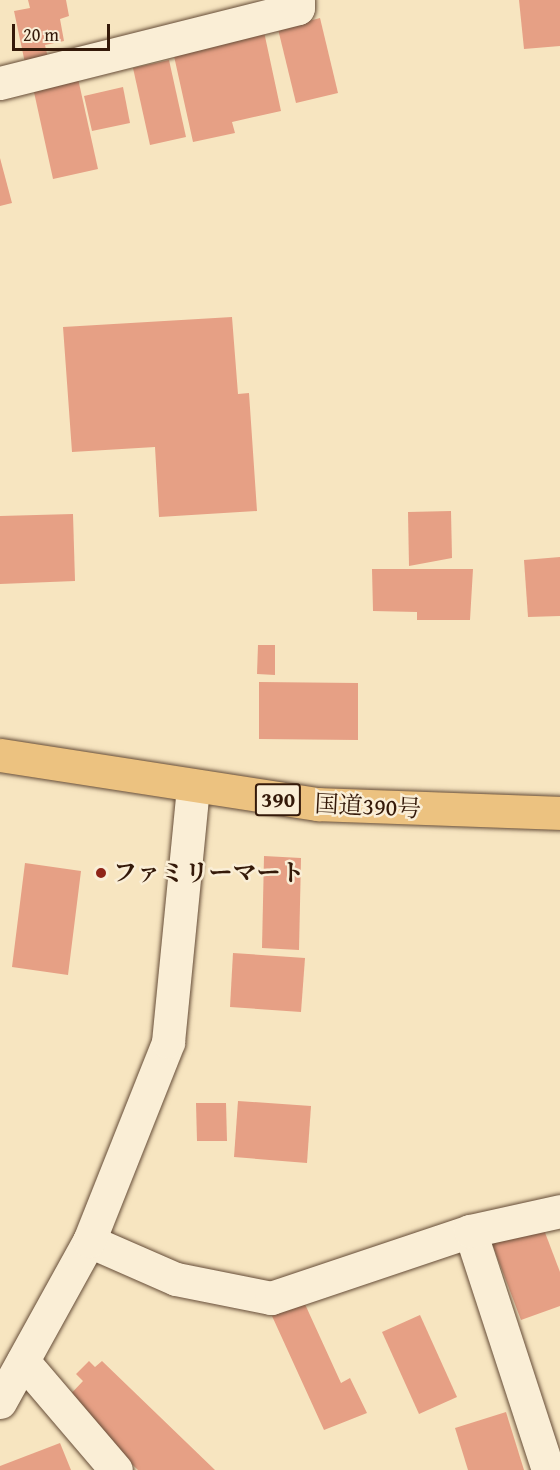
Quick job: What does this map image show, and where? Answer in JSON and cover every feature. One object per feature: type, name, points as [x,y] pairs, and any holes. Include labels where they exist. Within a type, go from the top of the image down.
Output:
[{"type":"highway","name":"国道390号","points":[[0,755],[193,789],[318,804],[560,813]]},
{"type":"street","points":[[0,83],[298,8],[298,0]]},
{"type":"street","points":[[0,1402],[89,1241],[168,1042],[193,789]]},
{"type":"street","points":[[89,1241],[176,1280],[271,1298],[470,1231],[560,1211]]},
{"type":"street","points":[[470,1231],[549,1470]]},
{"type":"street","points":[[23,1361],[116,1470]]},
{"type":"building","points":[[28,0],[66,0],[69,16],[60,19],[64,41],[45,45],[48,58],[25,63],[14,11],[30,8]]},
{"type":"building","points":[[519,0],[560,0],[560,46],[524,49]]},
{"type":"building","points":[[320,18],[338,93],[296,103],[278,29]]},
{"type":"building","points":[[263,27],[281,111],[232,122],[235,133],[193,142],[172,47]]},
{"type":"building","points":[[169,60],[186,137],[150,145],[133,68]]},
{"type":"building","points":[[77,74],[98,169],[53,179],[32,83]]},
{"type":"building","points":[[123,87],[130,123],[92,131],[84,96]]},
{"type":"building","points":[[0,158],[12,203],[0,206]]},
{"type":"building","points":[[232,317],[238,394],[249,393],[257,511],[159,517],[155,447],[72,452],[63,327]]},
{"type":"building","points":[[451,511],[452,558],[409,566],[408,512]]},
{"type":"building","points":[[73,514],[75,581],[0,584],[0,516]]},
{"type":"building","points":[[560,557],[560,616],[528,617],[524,560]]},
{"type":"building","points":[[372,569],[473,569],[470,620],[417,620],[417,612],[373,611]]},
{"type":"building","points":[[258,645],[275,645],[275,675],[257,674]]},
{"type":"building","points":[[259,682],[358,683],[358,740],[259,739]]},
{"type":"building","points":[[264,856],[301,858],[299,950],[262,948]]},
{"type":"building","points":[[25,863],[81,871],[68,975],[12,967]]},
{"type":"building","points":[[233,953],[305,958],[301,1012],[230,1007]]},
{"type":"building","points":[[238,1101],[311,1106],[307,1163],[234,1157]]},
{"type":"building","points":[[196,1103],[226,1103],[227,1141],[197,1141]]},
{"type":"building","points":[[541,1222],[560,1272],[560,1306],[521,1320],[491,1241]]},
{"type":"building","points":[[304,1302],[341,1383],[350,1378],[367,1413],[324,1430],[272,1316]]},
{"type":"building","points":[[420,1315],[457,1397],[419,1414],[382,1332]]},
{"type":"building","points":[[89,1361],[95,1367],[102,1361],[215,1470],[138,1470],[65,1400],[83,1381],[76,1374]]},
{"type":"building","points":[[506,1412],[524,1470],[468,1470],[455,1428]]},
{"type":"building","points":[[60,1443],[71,1470],[0,1470],[0,1466]]},
{"type":"place","name":"ファミリーマート","points":[[101,873]]}]
